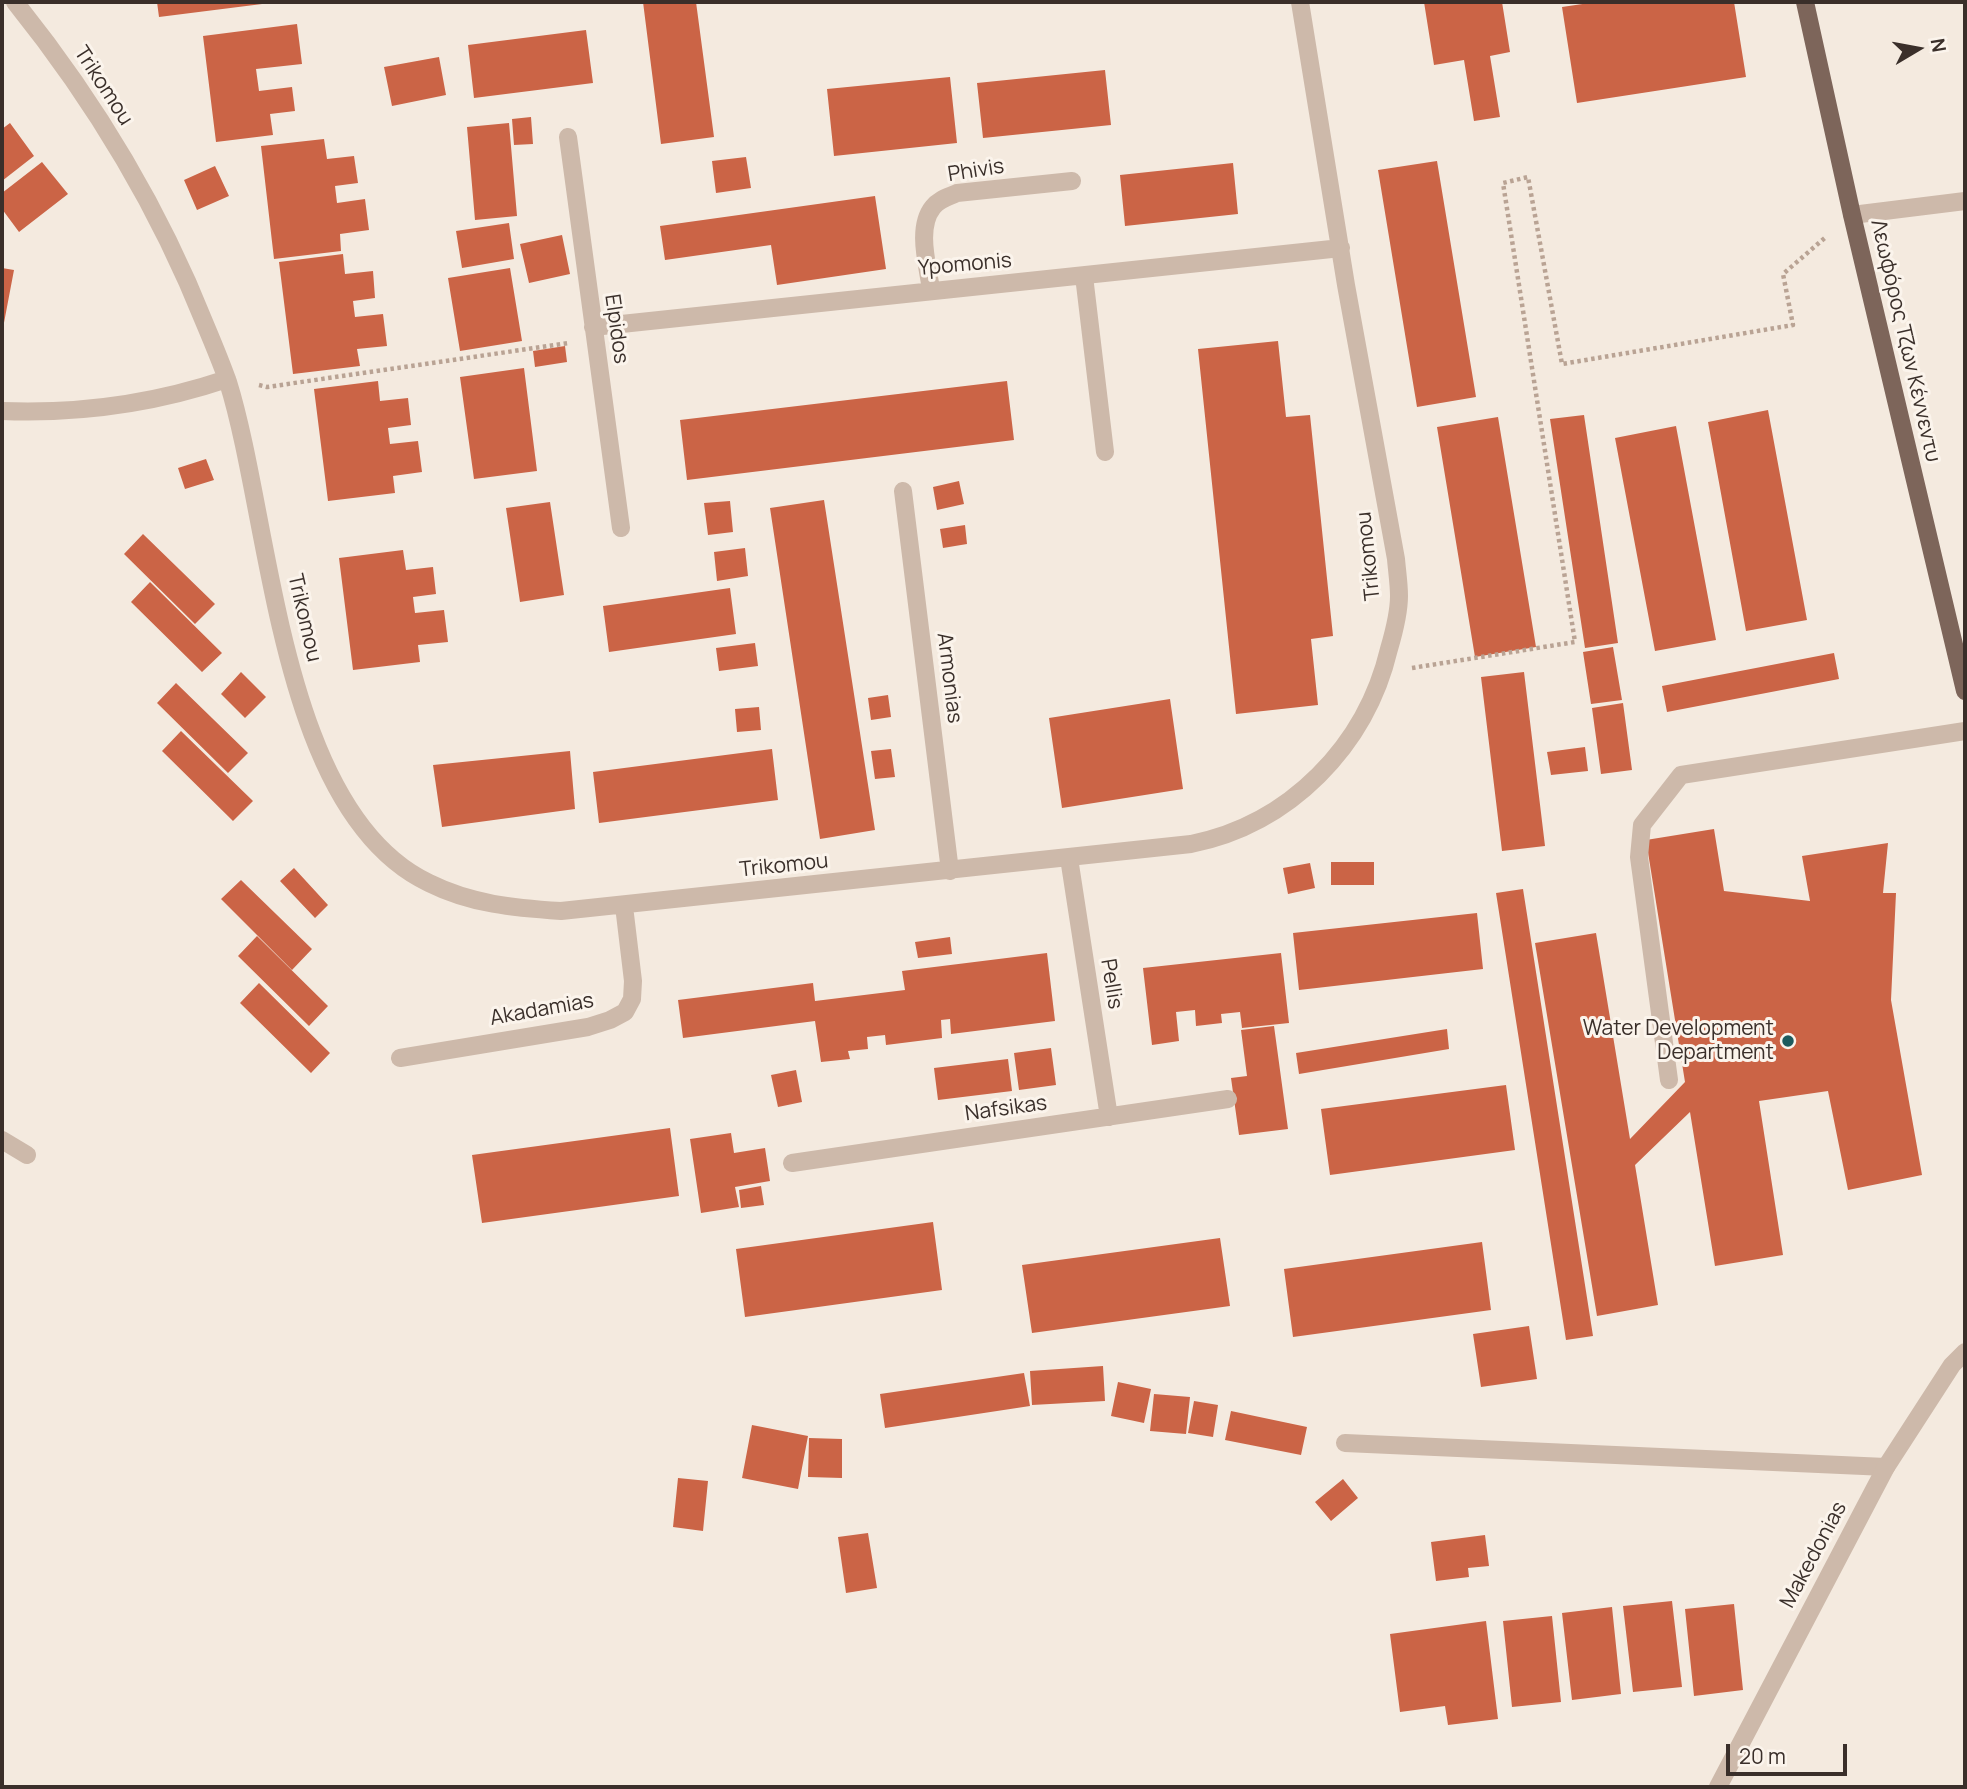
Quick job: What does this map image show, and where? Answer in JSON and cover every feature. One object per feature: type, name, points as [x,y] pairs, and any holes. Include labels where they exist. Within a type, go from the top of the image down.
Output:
[{"type":"main road","name":"Λεωφόρος Τζων Κέννεντυ","points":[[1805,2],[1852,215],[1965,691]]},
{"type":"street","name":"Trikomou","points":[[15,2],[41,33],[92,108],[147,199],[189,284],[227,379],[243,437],[288,656],[313,738],[338,792],[365,830],[389,856],[426,883],[471,900],[509,908],[561,911],[950,871],[1211,840],[1265,816],[1311,783],[1339,754],[1362,721],[1384,673],[1399,597],[1396,559],[1300,2]]},
{"type":"street","name":"Elpidos","points":[[568,137],[621,528]]},
{"type":"street","name":"Phivis","points":[[931,290],[926,222],[932,208],[940,200],[957,193],[1072,181]]},
{"type":"street","points":[[1852,215],[1965,201]]},
{"type":"street","name":"Ypomonis","points":[[594,333],[931,290],[1341,248]]},
{"type":"street","points":[[1084,276],[1105,452]]},
{"type":"street","points":[[2,411],[39,413],[99,409],[186,393],[227,379]]},
{"type":"street","name":"Armonias","points":[[903,491],[950,871]]},
{"type":"street","points":[[1669,1080],[1639,858],[1642,825],[1681,775],[1965,731]]},
{"type":"street","name":"Pellis","points":[[1069,858],[1109,1117]]},
{"type":"street","name":"Akadamias","points":[[400,1058],[588,1027],[625,1012],[632,999],[633,981],[624,906]]},
{"type":"street","name":"Nafsikas","points":[[792,1163],[1228,1098]]},
{"type":"street","points":[[2,1140],[27,1155]]},
{"type":"street","name":"Makedonias","points":[[1718,1787],[1886,1467],[1952,1365],[1965,1352]]},
{"type":"street","points":[[1345,1443],[1886,1467]]},
{"type":"path","points":[[1384,673],[1575,642],[1503,183],[1528,177],[1562,364],[1793,326],[1783,274],[1852,215]]},
{"type":"path","points":[[227,379],[267,387],[594,333]]},
{"type":"building","points":[[157,2],[270,2],[270,3],[159,17]]},
{"type":"building","points":[[643,2],[696,2],[714,137],[661,144]]},
{"type":"building","points":[[1424,2],[1502,2],[1510,52],[1490,56],[1500,117],[1474,121],[1464,60],[1434,65]]},
{"type":"building","points":[[1596,2],[1734,2],[1746,77],[1577,103],[1562,7]]},
{"type":"building","points":[[297,24],[302,64],[256,69],[259,91],[292,87],[295,111],[270,114],[273,135],[216,142],[203,36]]},
{"type":"building","points":[[586,30],[593,83],[474,98],[468,45]]},
{"type":"building","points":[[439,57],[446,95],[392,106],[384,67]]},
{"type":"building","points":[[1105,70],[1111,125],[983,138],[977,83]]},
{"type":"building","points":[[950,77],[957,143],[834,156],[827,89]]},
{"type":"building","points":[[531,117],[533,144],[514,145],[512,119]]},
{"type":"building","points":[[10,123],[34,156],[2,181],[2,129]]},
{"type":"building","points":[[509,123],[517,216],[475,220],[467,127]]},
{"type":"building","points":[[324,139],[327,159],[354,156],[358,183],[335,186],[337,203],[365,199],[369,230],[340,234],[341,251],[274,259],[261,146]]},
{"type":"building","points":[[746,157],[751,188],[716,193],[712,161]]},
{"type":"building","points":[[1437,161],[1476,397],[1417,407],[1378,170]]},
{"type":"building","points":[[42,162],[68,194],[19,232],[2,209],[2,193]]},
{"type":"building","points":[[1233,163],[1238,214],[1125,226],[1120,175]]},
{"type":"building","points":[[215,166],[229,196],[197,210],[184,180]]},
{"type":"building","points":[[875,196],[886,269],[777,285],[771,245],[665,260],[660,226]]},
{"type":"building","points":[[509,223],[514,259],[462,268],[456,231]]},
{"type":"building","points":[[562,235],[570,274],[529,283],[520,244]]},
{"type":"building","points":[[343,254],[345,274],[373,271],[375,298],[353,301],[355,317],[383,314],[387,346],[357,349],[360,366],[293,374],[279,262]]},
{"type":"building","points":[[2,268],[14,270],[3,328],[2,328]]},
{"type":"building","points":[[510,268],[522,341],[460,351],[448,278]]},
{"type":"building","points":[[1278,341],[1286,417],[1310,415],[1333,636],[1311,639],[1318,705],[1236,714],[1198,349]]},
{"type":"building","points":[[565,346],[567,362],[535,367],[533,351]]},
{"type":"building","points":[[524,368],[537,471],[474,479],[460,377]]},
{"type":"building","points":[[378,381],[380,401],[408,398],[411,425],[388,428],[390,444],[418,441],[422,472],[393,476],[395,493],[328,501],[314,389]]},
{"type":"building","points":[[1007,381],[1014,440],[687,480],[680,420]]},
{"type":"building","points":[[1768,410],[1807,620],[1746,631],[1708,422]]},
{"type":"building","points":[[1584,415],[1618,643],[1585,648],[1550,419]]},
{"type":"building","points":[[1498,417],[1536,647],[1475,657],[1437,427]]},
{"type":"building","points":[[1676,426],[1716,640],[1655,651],[1615,438]]},
{"type":"building","points":[[206,459],[214,480],[185,489],[178,468]]},
{"type":"building","points":[[959,481],[964,504],[937,510],[933,487]]},
{"type":"building","points":[[824,500],[875,830],[820,839],[770,508]]},
{"type":"building","points":[[730,501],[733,532],[708,535],[704,503]]},
{"type":"building","points":[[550,502],[564,595],[520,602],[506,508]]},
{"type":"building","points":[[965,525],[967,544],[943,548],[940,529]]},
{"type":"building","points":[[143,534],[215,604],[195,624],[124,554]]},
{"type":"building","points":[[745,548],[748,576],[717,581],[714,552]]},
{"type":"building","points":[[403,550],[406,570],[433,567],[436,594],[413,597],[415,613],[444,610],[448,642],[418,645],[420,662],[353,670],[339,558]]},
{"type":"building","points":[[150,582],[222,653],[202,672],[131,602]]},
{"type":"building","points":[[730,588],[736,634],[609,652],[603,606]]},
{"type":"building","points":[[755,643],[758,666],[719,671],[716,648]]},
{"type":"building","points":[[1613,647],[1622,700],[1591,704],[1583,652]]},
{"type":"building","points":[[1834,653],[1839,679],[1667,712],[1662,686]]},
{"type":"building","points":[[241,672],[266,697],[245,718],[221,694]]},
{"type":"building","points":[[1524,672],[1545,846],[1502,851],[1481,677]]},
{"type":"building","points":[[176,683],[248,753],[228,773],[157,703]]},
{"type":"building","points":[[888,695],[891,717],[871,720],[868,698]]},
{"type":"building","points":[[1170,699],[1183,789],[1062,808],[1049,718]]},
{"type":"building","points":[[1623,703],[1632,770],[1601,774],[1592,708]]},
{"type":"building","points":[[759,707],[761,730],[737,732],[735,709]]},
{"type":"building","points":[[181,731],[253,801],[233,821],[162,751]]},
{"type":"building","points":[[1585,747],[1588,771],[1551,775],[1547,752]]},
{"type":"building","points":[[772,749],[778,800],[599,823],[593,772]]},
{"type":"building","points":[[891,749],[895,777],[875,779],[871,751]]},
{"type":"building","points":[[570,751],[575,809],[442,827],[433,765]]},
{"type":"building","name":"Water Development Department","points":[[1714,829],[1724,891],[1810,901],[1802,856],[1888,843],[1883,893],[1896,893],[1891,1000],[1922,1175],[1848,1190],[1828,1091],[1759,1101],[1783,1255],[1715,1266],[1690,1112],[1635,1165],[1658,1305],[1597,1316],[1535,943],[1596,933],[1630,1139],[1685,1082],[1646,840]]},
{"type":"building","points":[[1331,862],[1374,862],[1374,885],[1331,885]]},
{"type":"building","points":[[1310,863],[1315,888],[1288,894],[1283,868]]},
{"type":"building","points":[[294,868],[328,905],[315,918],[280,881]]},
{"type":"building","points":[[241,880],[312,949],[292,970],[221,899]]},
{"type":"building","points":[[1523,889],[1593,1336],[1566,1340],[1496,893]]},
{"type":"building","points":[[1477,913],[1483,969],[1299,990],[1293,933]]},
{"type":"building","points":[[257,936],[328,1006],[309,1026],[238,956]]},
{"type":"building","points":[[950,937],[952,954],[918,958],[915,942]]},
{"type":"building","points":[[1047,953],[1055,1021],[951,1034],[950,1019],[941,1020],[942,1038],[886,1045],[885,1035],[867,1037],[868,1049],[848,1051],[850,1059],[821,1062],[815,1021],[683,1038],[678,1000],[813,983],[815,1001],[905,990],[902,971]]},
{"type":"building","points":[[1281,953],[1289,1023],[1242,1028],[1240,1012],[1221,1014],[1222,1023],[1196,1026],[1195,1010],[1176,1012],[1179,1041],[1152,1045],[1143,968]]},
{"type":"building","points":[[259,983],[330,1053],[311,1073],[240,1003]]},
{"type":"building","points":[[1274,1026],[1288,1129],[1239,1135],[1231,1078],[1247,1076],[1241,1030]]},
{"type":"building","points":[[1447,1029],[1449,1049],[1299,1074],[1296,1053]]},
{"type":"building","points":[[1051,1048],[1056,1085],[1019,1090],[1014,1053]]},
{"type":"building","points":[[1008,1059],[1012,1091],[938,1100],[934,1068]]},
{"type":"building","points":[[796,1070],[802,1102],[778,1107],[771,1075]]},
{"type":"building","points":[[1506,1085],[1515,1150],[1330,1175],[1321,1109]]},
{"type":"building","points":[[670,1128],[679,1196],[482,1223],[472,1155]]},
{"type":"building","points":[[731,1133],[734,1153],[765,1148],[770,1181],[735,1187],[739,1207],[701,1213],[690,1139]]},
{"type":"building","points":[[761,1186],[764,1205],[741,1208],[739,1190]]},
{"type":"building","points":[[933,1222],[942,1290],[745,1317],[736,1249]]},
{"type":"building","points":[[1220,1238],[1230,1306],[1032,1333],[1022,1265]]},
{"type":"building","points":[[1482,1242],[1491,1310],[1293,1337],[1284,1269]]},
{"type":"building","points":[[1529,1326],[1537,1379],[1481,1387],[1473,1334]]},
{"type":"building","points":[[1103,1366],[1105,1401],[1032,1405],[1030,1371]]},
{"type":"building","points":[[1024,1373],[1030,1406],[885,1428],[880,1394]]},
{"type":"building","points":[[1118,1382],[1151,1389],[1144,1423],[1111,1416]]},
{"type":"building","points":[[1154,1394],[1190,1397],[1186,1434],[1150,1431]]},
{"type":"building","points":[[1194,1401],[1218,1405],[1213,1437],[1188,1433]]},
{"type":"building","points":[[1231,1411],[1307,1427],[1301,1455],[1225,1440]]},
{"type":"building","points":[[752,1425],[808,1436],[798,1489],[742,1478]]},
{"type":"building","points":[[809,1438],[842,1439],[842,1478],[808,1477]]},
{"type":"building","points":[[678,1478],[708,1481],[703,1531],[673,1527]]},
{"type":"building","points":[[1343,1479],[1358,1498],[1331,1521],[1315,1502]]},
{"type":"building","points":[[868,1533],[877,1588],[846,1593],[838,1537]]},
{"type":"building","points":[[1485,1535],[1489,1566],[1468,1568],[1469,1577],[1436,1581],[1431,1542]]},
{"type":"building","points":[[1672,1601],[1682,1687],[1633,1692],[1623,1606]]},
{"type":"building","points":[[1734,1604],[1743,1690],[1694,1696],[1685,1609]]},
{"type":"building","points":[[1612,1607],[1621,1694],[1572,1700],[1562,1613]]},
{"type":"building","points":[[1552,1616],[1561,1702],[1512,1707],[1503,1621]]},
{"type":"building","points":[[1486,1621],[1498,1719],[1448,1725],[1445,1706],[1400,1712],[1390,1634]]},
{"type":"place","name":"Water Development Department","points":[[1788,1041]]}]
